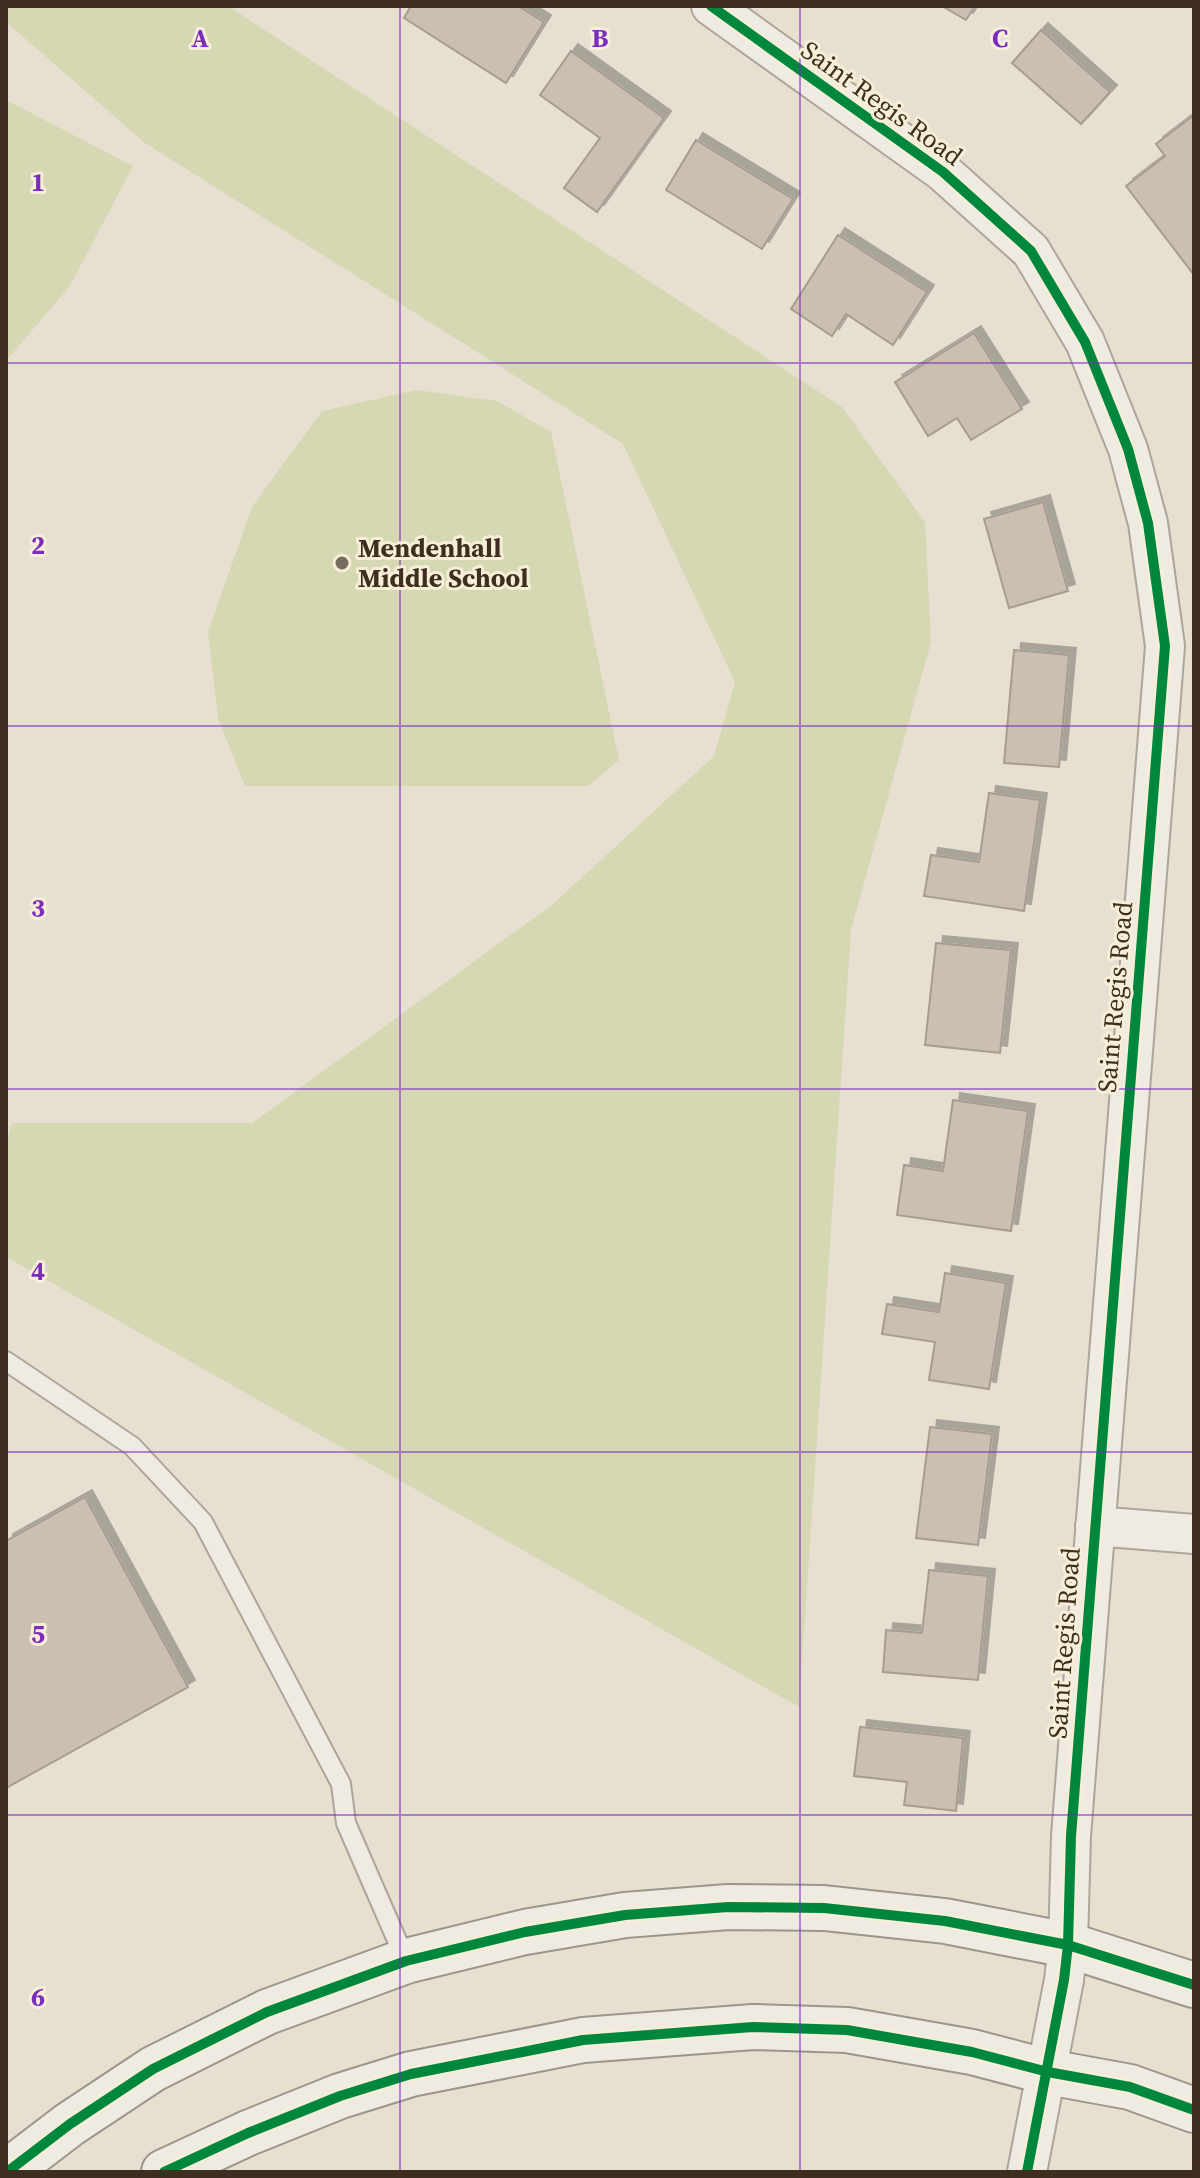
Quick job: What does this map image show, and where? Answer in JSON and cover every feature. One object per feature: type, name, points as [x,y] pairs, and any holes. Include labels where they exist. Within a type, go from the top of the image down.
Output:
[{"type":"street","name":"Saint Regis Road","points":[[711,6],[943,172],[1031,251],[1085,342],[1128,449],[1180,648],[1095,1526],[1071,1836],[1068,1945],[1048,2072],[1027,2172]]},
{"type":"street","points":[[1095,1526],[1194,1534]]},
{"type":"street","points":[[7,2172],[70,2124],[153,2069],[267,2012],[406,1961],[525,1932],[625,1915],[728,1907],[824,1908],[945,1921],[1068,1945],[1194,1985]]},
{"type":"street","points":[[164,2172],[248,2133],[340,2096],[411,2074],[583,2040],[753,2027],[847,2030],[972,2052],[1048,2072],[1130,2087],[1194,2110]]},
{"type":"lane","points":[[6,1361],[132,1446],[203,1522],[341,1784],[346,1823],[406,1961]]},
{"type":"green space","points":[[6,6],[228,6],[842,407],[925,522],[931,642],[851,930],[799,1707],[6,1257],[6,1148],[12,1123],[252,1123],[553,904],[714,756],[735,682],[623,444],[145,143],[6,22]]},
{"type":"green space","points":[[6,100],[133,166],[70,286],[6,361]]},
{"type":"green space","points":[[416,390],[497,401],[551,432],[619,760],[588,786],[245,786],[218,718],[208,632],[252,507],[322,411]]},
{"type":"building","points":[[411,6],[518,6],[544,22],[506,83],[404,18]]},
{"type":"building","points":[[942,6],[975,6],[966,20]]},
{"type":"building","points":[[1041,30],[1110,92],[1081,124],[1012,63]]},
{"type":"building","points":[[571,51],[664,118],[597,212],[564,188],[600,138],[540,95]]},
{"type":"building","points":[[1194,115],[1194,275],[1126,186],[1165,156],[1156,144]]},
{"type":"building","points":[[696,140],[793,199],[762,249],[666,190]]},
{"type":"building","points":[[838,235],[927,292],[893,345],[846,314],[832,336],[791,309]]},
{"type":"building","points":[[974,333],[1022,409],[971,440],[957,418],[928,436],[895,382]]},
{"type":"building","points":[[1043,502],[1068,591],[1009,608],[984,519]]},
{"type":"building","points":[[1014,650],[1069,655],[1059,767],[1004,763]]},
{"type":"building","points":[[989,793],[1040,800],[1024,911],[924,896],[931,855],[979,862]]},
{"type":"building","points":[[936,943],[1011,950],[1000,1053],[925,1045]]},
{"type":"building","points":[[953,1100],[1028,1111],[1011,1231],[897,1215],[904,1165],[943,1171]]},
{"type":"building","points":[[945,1273],[1006,1283],[989,1389],[929,1380],[935,1342],[882,1334],[887,1304],[939,1312]]},
{"type":"building","points":[[930,1427],[992,1434],[978,1545],[916,1538]]},
{"type":"building","points":[[85,1497],[188,1687],[6,1788],[6,1541]]},
{"type":"building","points":[[929,1570],[988,1576],[978,1680],[883,1672],[886,1630],[922,1633]]},
{"type":"building","points":[[860,1727],[963,1738],[956,1811],[904,1805],[907,1782],[854,1776]]},
{"type":"cycle path","points":[[711,6],[943,172],[1031,251],[1085,342],[1128,449],[1148,523],[1165,646],[1071,1836],[1068,1945],[1027,2172]]},
{"type":"cycle path","points":[[7,2172],[70,2124],[153,2069],[267,2012],[406,1961],[525,1932],[625,1915],[728,1907],[824,1908],[945,1921],[1068,1945],[1194,1985]]},
{"type":"cycle path","points":[[164,2172],[248,2133],[340,2096],[411,2074],[583,2040],[753,2027],[847,2030],[972,2052],[1048,2072],[1130,2087],[1194,2110]]},
{"type":"place","name":"Mendenhall Middle School","points":[[342,563]]}]
